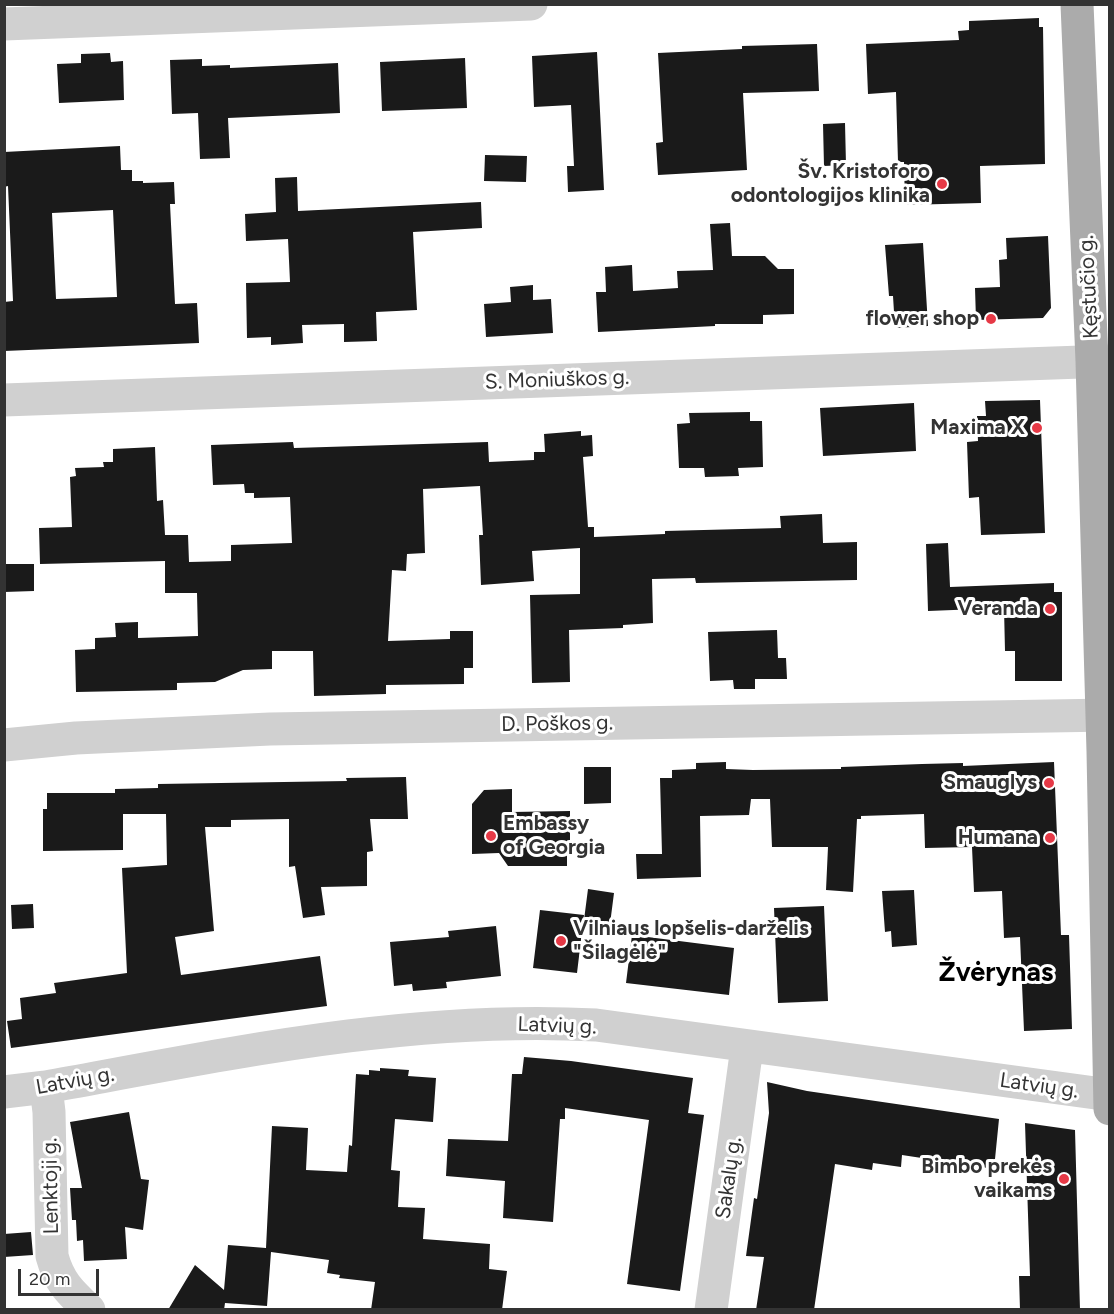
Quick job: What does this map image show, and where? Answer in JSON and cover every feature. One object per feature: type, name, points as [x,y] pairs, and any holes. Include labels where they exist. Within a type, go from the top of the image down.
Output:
[{"type":"main road","name":"Kęstučio g.","points":[[1077,4],[1101,361],[1110,1109]]},
{"type":"street","points":[[4,24],[531,4]]},
{"type":"street","name":"S. Moniuškos g.","points":[[4,400],[1101,361]]},
{"type":"street","name":"D. Poškos g.","points":[[4,745],[75,738],[280,729],[1106,715]]},
{"type":"street","name":"Latvių g.","points":[[4,1092],[46,1087],[323,1038],[448,1026],[556,1023],[596,1026],[1109,1095]]},
{"type":"street","name":"Sakalų g.","points":[[711,1310],[747,1047]]},
{"type":"street","name":"Lenktoji g.","points":[[46,1087],[49,1112],[52,1256],[57,1273],[65,1287],[89,1310]]},
{"type":"building","points":[[1039,18],[1039,27],[1043,27],[1045,164],[980,166],[981,203],[905,205],[904,162],[898,162],[896,92],[868,94],[866,44],[959,40],[958,31],[969,30],[969,21]]},
{"type":"building","points":[[817,44],[819,91],[743,93],[747,170],[658,175],[656,143],[663,142],[658,53],[742,49],[742,46]]},
{"type":"building","points":[[597,52],[604,190],[568,192],[567,166],[574,166],[571,105],[534,107],[532,56]]},
{"type":"building","points":[[110,53],[111,62],[123,61],[124,100],[59,103],[57,64],[81,63],[81,54]]},
{"type":"building","points":[[465,58],[467,108],[382,111],[380,62]]},
{"type":"building","points":[[202,59],[202,66],[230,65],[230,68],[338,63],[340,113],[228,118],[230,158],[200,159],[198,113],[172,114],[170,60]]},
{"type":"building","points":[[845,123],[846,165],[824,166],[823,124]]},
{"type":"building","points":[[120,146],[121,170],[132,170],[132,181],[174,182],[175,204],[170,204],[175,304],[197,303],[199,343],[4,351],[4,302],[13,301],[8,186],[4,187],[4,152]],"holes":[[[113,210],[117,297],[56,299],[52,213]]]},
{"type":"building","points":[[485,155],[527,156],[526,182],[484,181]]},
{"type":"building","points":[[297,177],[298,211],[481,202],[482,228],[413,232],[417,310],[376,312],[377,341],[344,342],[344,324],[302,325],[303,343],[271,345],[271,337],[247,338],[246,283],[290,282],[288,239],[246,241],[245,214],[276,212],[275,178]]},
{"type":"building","points":[[730,223],[732,256],[765,256],[778,269],[794,269],[794,314],[763,315],[763,324],[715,324],[715,326],[598,332],[596,292],[606,292],[605,267],[632,265],[633,291],[678,288],[677,271],[713,270],[710,224]]},
{"type":"building","points":[[1048,236],[1051,308],[1043,318],[976,320],[975,288],[1000,287],[999,260],[1007,259],[1006,238]]},
{"type":"building","points":[[923,243],[928,326],[895,328],[893,296],[889,296],[885,245]]},
{"type":"building","points":[[533,285],[533,300],[551,299],[553,333],[486,337],[484,304],[511,302],[510,287]]},
{"type":"building","points":[[1040,400],[1045,533],[981,535],[979,497],[969,498],[967,442],[978,441],[977,416],[986,416],[985,401]]},
{"type":"building","points":[[914,403],[916,451],[823,456],[820,408]]},
{"type":"building","points":[[750,412],[750,421],[762,421],[763,467],[738,468],[739,476],[705,477],[704,468],[679,468],[677,424],[690,423],[689,413]]},
{"type":"building","points":[[581,431],[581,436],[592,435],[593,456],[583,457],[588,527],[594,527],[594,537],[665,534],[665,531],[781,528],[780,516],[822,514],[823,543],[857,542],[857,580],[696,583],[695,578],[652,579],[653,623],[623,625],[623,628],[569,630],[570,682],[532,683],[530,595],[580,594],[580,548],[532,551],[534,581],[481,585],[479,535],[483,535],[480,486],[423,489],[425,553],[407,554],[406,571],[392,570],[388,641],[450,639],[450,631],[473,631],[473,668],[464,668],[464,684],[386,685],[386,694],[314,696],[313,651],[272,651],[272,669],[243,670],[215,682],[177,683],[177,690],[76,692],[75,650],[95,649],[95,638],[116,637],[115,623],[138,622],[138,638],[198,636],[197,593],[165,593],[165,561],[40,564],[39,528],[72,527],[70,477],[76,476],[75,468],[104,467],[103,462],[113,462],[113,449],[155,447],[157,501],[163,500],[165,535],[188,535],[189,562],[231,561],[231,545],[292,543],[290,497],[254,498],[254,493],[245,493],[244,484],[213,485],[211,445],[293,442],[294,448],[488,442],[489,462],[534,460],[534,452],[545,452],[544,434]]},
{"type":"building","points":[[948,543],[950,587],[1054,583],[1054,592],[1062,592],[1062,681],[1015,681],[1015,651],[1005,651],[1004,608],[928,611],[926,544]]},
{"type":"building","points":[[4,564],[34,564],[34,591],[4,592]]},
{"type":"building","points":[[777,630],[778,658],[786,658],[787,679],[755,679],[755,689],[734,689],[733,680],[710,681],[708,632]]},
{"type":"building","points":[[726,762],[726,769],[753,770],[1054,762],[1061,935],[1069,935],[1072,1029],[1024,1031],[1020,937],[1004,938],[1002,891],[974,892],[972,847],[925,848],[924,814],[861,816],[861,819],[857,819],[853,892],[826,890],[828,847],[772,847],[770,799],[751,799],[749,815],[700,816],[701,877],[637,879],[636,854],[662,854],[660,778],[672,778],[672,770],[696,769],[696,763]]},
{"type":"building","points":[[584,767],[611,767],[611,803],[584,804]]},
{"type":"building","points":[[406,777],[408,819],[370,819],[373,851],[367,852],[367,886],[321,887],[325,915],[303,918],[295,866],[289,867],[289,819],[231,820],[231,827],[205,827],[214,931],[175,937],[181,975],[320,956],[327,1006],[11,1048],[7,1021],[22,1019],[20,998],[56,993],[54,983],[127,973],[122,868],[167,865],[166,814],[123,814],[123,850],[43,851],[43,809],[47,809],[47,793],[115,793],[115,789],[158,788],[158,784],[347,781],[346,778]]},
{"type":"building","points":[[512,789],[512,812],[570,811],[567,866],[508,866],[499,853],[472,854],[472,804],[484,790]]},
{"type":"building","points":[[588,889],[614,893],[610,924],[584,920]]},
{"type":"building","points":[[914,890],[917,945],[892,947],[891,931],[885,932],[882,891]]},
{"type":"building","points":[[33,904],[34,928],[12,929],[11,905]]},
{"type":"building","points":[[824,906],[828,1001],[778,1003],[774,908]]},
{"type":"building","points":[[540,910],[584,915],[577,973],[533,968]]},
{"type":"building","points":[[496,926],[501,976],[446,982],[447,988],[413,991],[412,984],[394,986],[390,942],[449,937],[448,931]]},
{"type":"building","points":[[632,935],[734,948],[729,995],[626,983]]},
{"type":"building","points":[[524,1057],[571,1061],[693,1078],[688,1113],[704,1115],[680,1291],[627,1284],[649,1120],[565,1108],[565,1119],[560,1119],[553,1222],[503,1218],[505,1181],[446,1176],[448,1139],[508,1141],[512,1074],[522,1074]]},
{"type":"building","points":[[380,1068],[409,1070],[408,1076],[436,1078],[433,1122],[395,1119],[391,1170],[400,1171],[398,1207],[425,1208],[423,1239],[490,1244],[489,1269],[507,1271],[502,1310],[371,1310],[375,1282],[339,1278],[340,1275],[327,1273],[329,1260],[271,1252],[267,1306],[225,1303],[224,1310],[168,1310],[195,1265],[224,1290],[228,1245],[266,1248],[272,1126],[308,1128],[306,1170],[347,1172],[349,1145],[352,1146],[356,1074],[369,1075],[369,1070],[380,1071]]},
{"type":"building","points":[[767,1082],[807,1091],[999,1119],[994,1169],[902,1155],[901,1167],[873,1163],[872,1170],[835,1164],[814,1310],[756,1310],[764,1257],[746,1256],[754,1198],[757,1199],[769,1113]]},
{"type":"building","points":[[129,1112],[141,1179],[149,1180],[143,1230],[125,1227],[127,1259],[84,1261],[83,1240],[77,1241],[76,1220],[72,1220],[70,1188],[82,1188],[70,1122]]},
{"type":"building","points":[[1025,1123],[1075,1130],[1080,1310],[1020,1310],[1019,1276],[1030,1276]]},
{"type":"building","points":[[31,1232],[33,1255],[4,1257],[4,1234]]},
{"type":"place","name":"Šv. Kristoforo odontologijos klinika","points":[[942,184]]},
{"type":"place","name":"flower shop","points":[[991,319]]},
{"type":"place","name":"Maxima X","points":[[1037,428]]},
{"type":"place","name":"Veranda","points":[[1050,609]]},
{"type":"place","name":"Smauglys","points":[[1049,783]]},
{"type":"place","name":"Embassy of Georgia","points":[[491,836]]},
{"type":"place","name":"Humana","points":[[1050,838]]},
{"type":"place","name":"Vilniaus lopšelis-darželis \"Šilagėlė\"","points":[[561,941]]},
{"type":"place","name":"Bimbo prekės vaikams","points":[[1064,1179]]},
{"type":"district","name":"Žvėrynas","points":[[996,973]]}]
